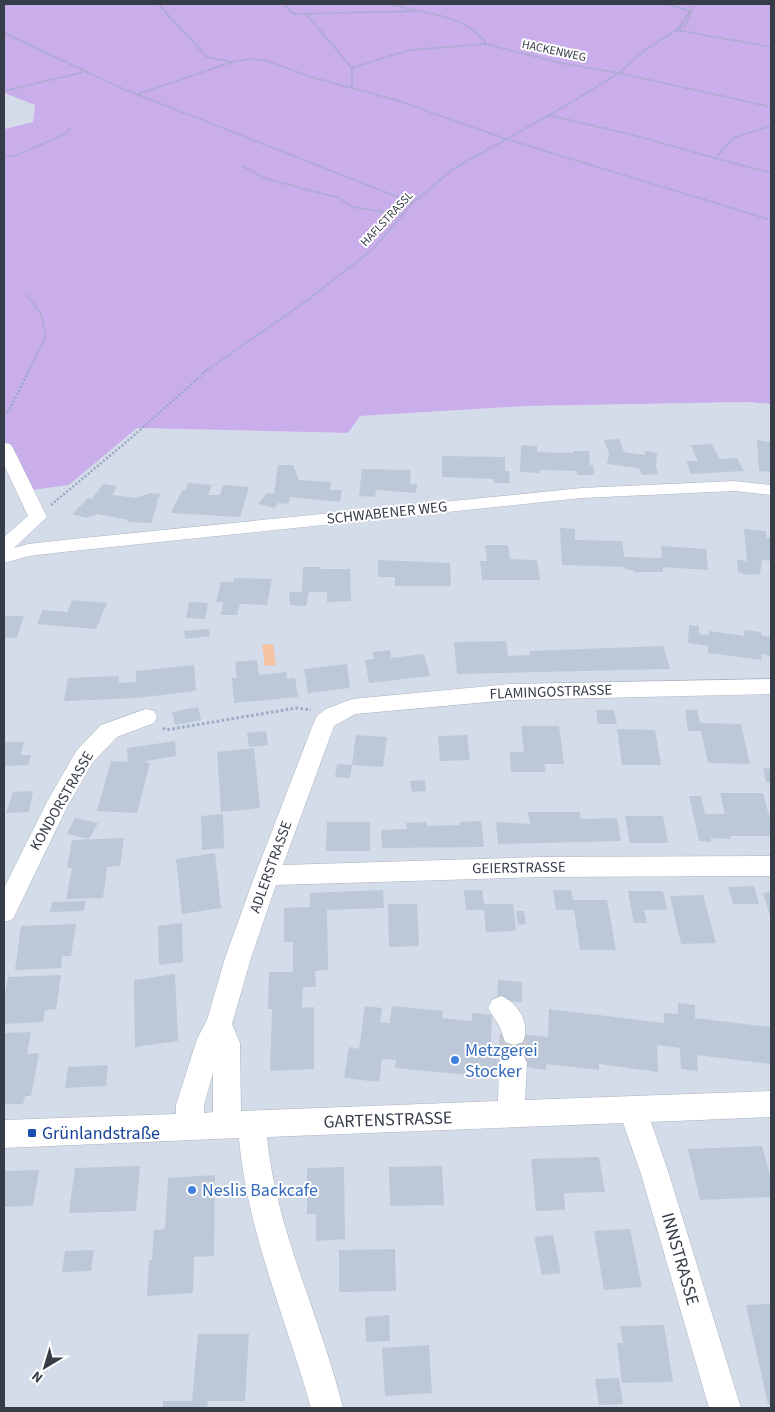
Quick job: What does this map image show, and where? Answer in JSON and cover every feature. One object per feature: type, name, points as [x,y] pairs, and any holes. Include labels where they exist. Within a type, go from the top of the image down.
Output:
[{"type":"street","points":[[4,448],[38,517],[4,547]]},
{"type":"street","name":"SCHWABENER WEG","points":[[4,557],[28,550],[63,546],[582,493],[734,486],[771,490]]},
{"type":"street","name":"FLAMINGOSTRASSE","points":[[334,714],[352,707],[511,692],[771,686]]},
{"type":"street","name":"ADLERSTRASSE","points":[[189,1127],[190,1105],[210,1039],[219,1024],[238,958],[267,875],[325,722],[334,714]]},
{"type":"street","name":"KONDORSTRASSE","points":[[4,912],[44,828],[85,756],[108,731],[146,717]]},
{"type":"street","name":"GEIERSTRASSE","points":[[267,875],[542,867],[771,866]]},
{"type":"street","points":[[501,1008],[512,1023],[514,1033]]},
{"type":"street","points":[[219,1024],[227,1043],[240,1126],[252,1141],[269,1222],[318,1373],[327,1408]]},
{"type":"street","points":[[511,1115],[513,1063]]},
{"type":"street","name":"GARTENSTRASSE","points":[[4,1134],[771,1104]]},
{"type":"street","name":"INNSTRASSE","points":[[633,1110],[655,1174],[725,1408]]},
{"type":"path","points":[[158,4],[206,56],[232,62]]},
{"type":"path","points":[[284,4],[294,14],[420,11]]},
{"type":"path","points":[[390,4],[463,21],[479,33],[486,44]]},
{"type":"path","points":[[668,4],[690,11]]},
{"type":"path","name":"HAFLSTRASSL","points":[[55,502],[131,438],[208,369],[301,305],[372,250],[413,203],[453,169],[619,73],[645,50],[686,24],[694,4]]},
{"type":"path","points":[[305,14],[352,68],[352,87]]},
{"type":"path","points":[[677,30],[771,47]]},
{"type":"path","points":[[4,33],[138,95],[413,203]]},
{"type":"path","name":"HACKENWEG","points":[[352,68],[409,50],[486,44],[561,63],[619,73],[771,107]]},
{"type":"path","points":[[138,95],[160,84],[193,76],[232,62],[247,59],[264,60],[311,77],[396,100],[506,139],[771,220]]},
{"type":"path","points":[[4,91],[85,72]]},
{"type":"path","points":[[547,115],[633,135],[771,173]]},
{"type":"path","points":[[715,158],[735,137],[771,126]]},
{"type":"path","points":[[4,156],[15,156],[60,137],[71,128]]},
{"type":"path","points":[[242,166],[267,179],[339,198],[353,207],[403,215]]},
{"type":"path","points":[[4,415],[46,337],[46,326],[41,313],[34,301],[26,295]]},
{"type":"path","points":[[146,717],[166,730],[296,708],[334,714]]},
{"type":"shaded area","points":[[4,4],[771,4],[771,404],[748,402],[529,406],[360,416],[348,433],[137,428],[69,485],[32,490],[4,440],[4,129],[33,122],[35,105],[4,93]]},
{"type":"shaded area","points":[[4,93],[35,104],[33,122],[4,129]]},
{"type":"shaded area","points":[[748,402],[771,404],[771,1408],[4,1408],[4,440],[12,454],[69,485],[136,428],[348,433],[360,416],[529,406]]},
{"type":"shaded area","points":[[273,644],[276,665],[265,666],[262,645]]},
{"type":"building","points":[[619,439],[624,452],[645,455],[645,451],[657,453],[656,467],[658,474],[642,475],[639,468],[607,464],[609,453],[604,440]]},
{"type":"building","points":[[757,440],[771,442],[771,472],[759,471]]},
{"type":"building","points":[[712,444],[719,459],[737,458],[744,471],[691,474],[686,461],[698,461],[691,445]]},
{"type":"building","points":[[521,445],[537,446],[537,452],[573,453],[573,451],[589,451],[590,465],[593,465],[594,475],[577,475],[577,471],[540,470],[540,473],[520,472]]},
{"type":"building","points":[[442,456],[505,457],[505,471],[509,471],[510,483],[494,483],[494,479],[442,477]]},
{"type":"building","points":[[278,465],[293,465],[299,480],[331,482],[330,490],[342,490],[340,502],[290,497],[288,504],[278,503],[274,508],[258,504],[267,493],[274,494]]},
{"type":"building","points":[[362,469],[411,470],[410,484],[417,484],[416,493],[376,490],[375,497],[359,496]]},
{"type":"building","points":[[188,483],[212,485],[208,495],[220,495],[223,485],[249,487],[240,517],[171,513],[182,490],[186,490]]},
{"type":"building","points":[[103,484],[117,486],[112,495],[136,498],[150,493],[161,494],[156,503],[158,503],[151,523],[128,522],[129,520],[97,514],[86,518],[72,514],[88,498],[92,499]]},
{"type":"building","points":[[560,528],[575,529],[575,540],[622,541],[624,557],[662,558],[661,546],[706,549],[708,570],[663,567],[663,572],[634,572],[633,570],[625,569],[625,567],[562,565]]},
{"type":"building","points":[[744,529],[766,531],[766,537],[771,538],[771,561],[762,560],[760,574],[746,575],[738,572],[737,560],[747,561]]},
{"type":"building","points":[[485,545],[508,545],[510,559],[537,560],[540,580],[482,580],[480,561],[487,561]]},
{"type":"building","points":[[378,560],[450,563],[451,586],[395,586],[395,577],[378,577]]},
{"type":"building","points":[[303,567],[350,569],[351,601],[327,602],[327,592],[309,592],[306,606],[290,605],[289,592],[302,592]]},
{"type":"building","points":[[234,578],[272,579],[267,605],[240,604],[237,615],[221,615],[223,602],[216,602],[221,582],[233,582]]},
{"type":"building","points":[[72,600],[107,603],[96,629],[37,624],[43,610],[67,612]]},
{"type":"building","points":[[189,602],[208,603],[205,619],[186,618]]},
{"type":"building","points":[[4,616],[24,616],[17,638],[4,638]]},
{"type":"building","points":[[689,625],[699,626],[699,634],[709,635],[709,631],[744,636],[744,630],[761,632],[761,635],[771,637],[771,656],[761,654],[762,660],[708,653],[708,646],[688,643]]},
{"type":"building","points":[[209,629],[210,636],[185,639],[184,631]]},
{"type":"building","points":[[506,641],[508,656],[530,655],[529,651],[663,646],[670,669],[457,674],[454,642]]},
{"type":"building","points":[[390,650],[391,658],[424,654],[430,676],[369,683],[365,660],[374,659],[372,652]]},
{"type":"building","points":[[257,660],[259,675],[286,672],[287,679],[295,678],[298,697],[234,703],[232,678],[237,678],[235,662]]},
{"type":"building","points":[[347,664],[350,688],[308,693],[304,669]]},
{"type":"building","points":[[194,665],[196,691],[137,698],[64,701],[68,678],[119,676],[118,683],[136,682],[136,671]]},
{"type":"building","points":[[198,707],[201,720],[175,725],[172,712]]},
{"type":"building","points":[[596,710],[614,710],[617,724],[598,724]]},
{"type":"building","points":[[685,710],[697,710],[700,723],[741,724],[750,764],[708,763],[701,731],[688,731]]},
{"type":"building","points":[[521,726],[559,726],[564,764],[544,764],[546,772],[511,772],[510,752],[524,752]]},
{"type":"building","points":[[617,729],[655,730],[661,765],[622,765]]},
{"type":"building","points":[[266,731],[268,745],[249,747],[247,733]]},
{"type":"building","points":[[356,735],[387,737],[383,767],[352,765]]},
{"type":"building","points":[[467,735],[470,760],[440,761],[438,736]]},
{"type":"building","points":[[175,741],[176,756],[145,762],[150,763],[137,813],[97,811],[111,761],[128,762],[127,748]]},
{"type":"building","points":[[4,742],[24,742],[21,755],[31,755],[28,765],[4,766]]},
{"type":"building","points":[[254,748],[260,808],[221,812],[217,752]]},
{"type":"building","points":[[337,764],[352,765],[350,778],[335,777]]},
{"type":"building","points":[[763,768],[771,769],[771,783],[766,782]]},
{"type":"building","points":[[425,780],[426,791],[412,792],[410,781]]},
{"type":"building","points":[[33,791],[29,812],[6,813],[13,792]]},
{"type":"building","points":[[720,793],[763,793],[771,823],[771,836],[730,836],[731,839],[711,838],[711,842],[699,841],[689,796],[701,796],[705,814],[725,814]]},
{"type":"building","points":[[528,812],[579,812],[581,819],[617,818],[621,841],[498,844],[496,822],[530,824]]},
{"type":"building","points":[[223,814],[224,848],[202,850],[201,816]]},
{"type":"building","points":[[625,816],[663,816],[668,843],[630,843]]},
{"type":"building","points":[[75,818],[98,823],[89,839],[67,834]]},
{"type":"building","points":[[481,821],[484,847],[382,848],[381,830],[407,829],[406,823],[427,822],[427,826],[460,825],[460,822]]},
{"type":"building","points":[[327,822],[370,822],[370,851],[326,851]]},
{"type":"building","points":[[124,838],[120,866],[107,867],[103,898],[66,899],[72,868],[67,868],[72,840]]},
{"type":"building","points":[[215,853],[221,908],[182,914],[176,859]]},
{"type":"building","points":[[754,886],[759,904],[733,904],[728,887]]},
{"type":"building","points":[[383,890],[384,908],[327,910],[328,970],[315,971],[316,987],[303,987],[302,1008],[314,1007],[314,1069],[270,1071],[272,1009],[268,1009],[269,972],[293,972],[293,942],[284,942],[284,908],[310,907],[310,893]]},
{"type":"building","points":[[464,890],[482,890],[484,904],[513,904],[516,931],[486,932],[484,910],[466,910]]},
{"type":"building","points":[[553,890],[571,890],[573,900],[607,900],[616,950],[580,950],[574,910],[556,910]]},
{"type":"building","points":[[628,891],[663,891],[667,910],[644,910],[647,923],[634,923]]},
{"type":"building","points":[[771,892],[771,919],[763,893]]},
{"type":"building","points":[[703,895],[716,943],[681,944],[670,896]]},
{"type":"building","points":[[86,901],[84,911],[50,912],[52,902]]},
{"type":"building","points":[[388,904],[417,904],[419,946],[389,947]]},
{"type":"building","points":[[516,911],[524,911],[526,924],[518,925]]},
{"type":"building","points":[[182,923],[183,962],[159,965],[158,926]]},
{"type":"building","points":[[76,924],[71,956],[62,956],[61,968],[15,970],[21,926]]},
{"type":"building","points":[[175,974],[178,1041],[135,1047],[134,980]]},
{"type":"building","points":[[61,975],[56,1009],[45,1010],[43,1022],[4,1024],[4,998],[8,977]]},
{"type":"building","points":[[498,980],[522,982],[522,1002],[497,1000]]},
{"type":"building","points":[[678,1003],[695,1005],[695,1018],[771,1027],[771,1064],[697,1055],[698,1071],[681,1069],[680,1048],[657,1045],[658,1072],[599,1064],[599,1070],[546,1064],[546,1070],[520,1066],[502,1072],[489,1070],[489,1077],[395,1068],[396,1060],[382,1059],[379,1082],[344,1078],[349,1047],[359,1049],[365,1006],[382,1008],[380,1022],[390,1023],[392,1006],[443,1011],[442,1018],[472,1021],[472,1013],[492,1015],[490,1058],[503,1060],[504,1032],[548,1037],[549,1009],[664,1023],[664,1013],[678,1014]]},
{"type":"building","points":[[31,1032],[27,1054],[39,1053],[31,1096],[25,1096],[23,1104],[4,1104],[4,1033]]},
{"type":"building","points":[[108,1065],[106,1086],[65,1088],[68,1067]]},
{"type":"building","points":[[762,1146],[771,1179],[771,1197],[700,1200],[688,1149]]},
{"type":"building","points":[[599,1157],[605,1192],[564,1193],[565,1210],[536,1211],[531,1159]]},
{"type":"building","points":[[140,1166],[136,1211],[69,1213],[75,1168]]},
{"type":"building","points":[[442,1166],[444,1205],[390,1206],[389,1167]]},
{"type":"building","points":[[344,1167],[345,1239],[316,1241],[316,1214],[307,1214],[307,1168]]},
{"type":"building","points":[[39,1170],[33,1206],[4,1207],[4,1171]]},
{"type":"building","points":[[215,1175],[214,1256],[194,1257],[193,1293],[147,1296],[149,1260],[152,1260],[154,1230],[165,1229],[168,1178]]},
{"type":"building","points":[[630,1229],[642,1287],[604,1290],[594,1231]]},
{"type":"building","points":[[553,1235],[561,1273],[542,1275],[534,1237]]},
{"type":"building","points":[[395,1249],[396,1291],[339,1292],[339,1250]]},
{"type":"building","points":[[94,1250],[91,1271],[62,1272],[65,1251]]},
{"type":"building","points":[[770,1304],[771,1404],[768,1404],[746,1305]]},
{"type":"building","points":[[389,1315],[390,1341],[366,1342],[365,1317]]},
{"type":"building","points":[[664,1325],[673,1382],[622,1383],[617,1343],[623,1343],[620,1326]]},
{"type":"building","points":[[198,1334],[249,1334],[245,1401],[208,1401],[207,1408],[163,1408],[163,1401],[192,1401]]},
{"type":"building","points":[[429,1345],[432,1393],[385,1396],[382,1348]]},
{"type":"building","points":[[619,1378],[623,1404],[599,1405],[595,1379]]},
{"type":"tunnel","points":[[513,1063],[514,1033]]},
{"type":"place","name":"Metzgerei Stocker","points":[[455,1060]]},
{"type":"place","name":"Grünlandstraße","points":[[32,1133]]},
{"type":"place","name":"Neslis Backcafe","points":[[192,1190]]}]
